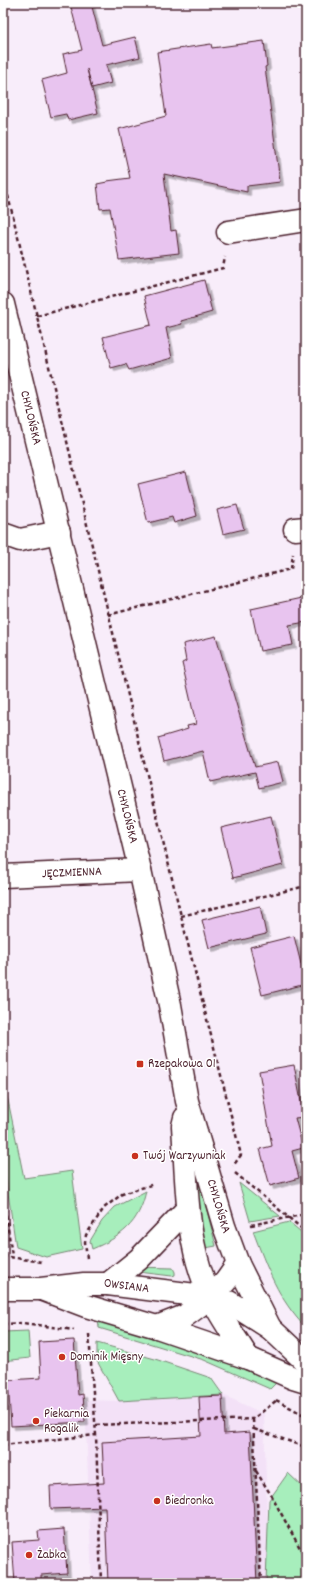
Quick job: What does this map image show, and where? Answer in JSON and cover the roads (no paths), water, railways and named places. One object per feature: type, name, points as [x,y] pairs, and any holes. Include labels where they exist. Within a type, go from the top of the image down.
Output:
[{"type":"street","points":[[228,232],[306,220]]},
{"type":"street","name":"CHYLOŃSKA","points":[[3,304],[140,870],[170,1005],[187,1101],[224,1226],[238,1264],[270,1328]]},
{"type":"street","points":[[3,534],[20,540],[58,532]]},
{"type":"street","name":"JĘCZMIENNA","points":[[3,876],[140,870]]},
{"type":"street","name":"CHYLOŃSKA","points":[[187,1101],[183,1126],[188,1208],[196,1259],[211,1297],[248,1358]]},
{"type":"street","points":[[108,1284],[139,1259],[188,1208]]},
{"type":"street","points":[[157,1326],[185,1316],[211,1297],[226,1281],[238,1264]]},
{"type":"street","name":"OWSIANA","points":[[3,1289],[41,1289],[84,1284],[108,1284],[211,1297]]},
{"type":"street","name":"OWSIANA","points":[[41,1289],[86,1306],[157,1326]]},
{"type":"street","name":"CHYLOŃSKA","points":[[211,1297],[229,1302],[270,1328],[306,1362]]},
{"type":"street","points":[[157,1326],[248,1358],[293,1378],[306,1382]]},
{"type":"place","name":"Rzepakowa 01","points":[[140,1064]]},
{"type":"place","name":"Twój Warzywniak","points":[[135,1156]]},
{"type":"place","name":"Dominik Mięsny","points":[[62,1357]]},
{"type":"place","name":"Piekarnia Rogalik","points":[[36,1421]]},
{"type":"place","name":"Biedronka","points":[[157,1501]]},
{"type":"place","name":"Żabka","points":[[29,1555]]}]
